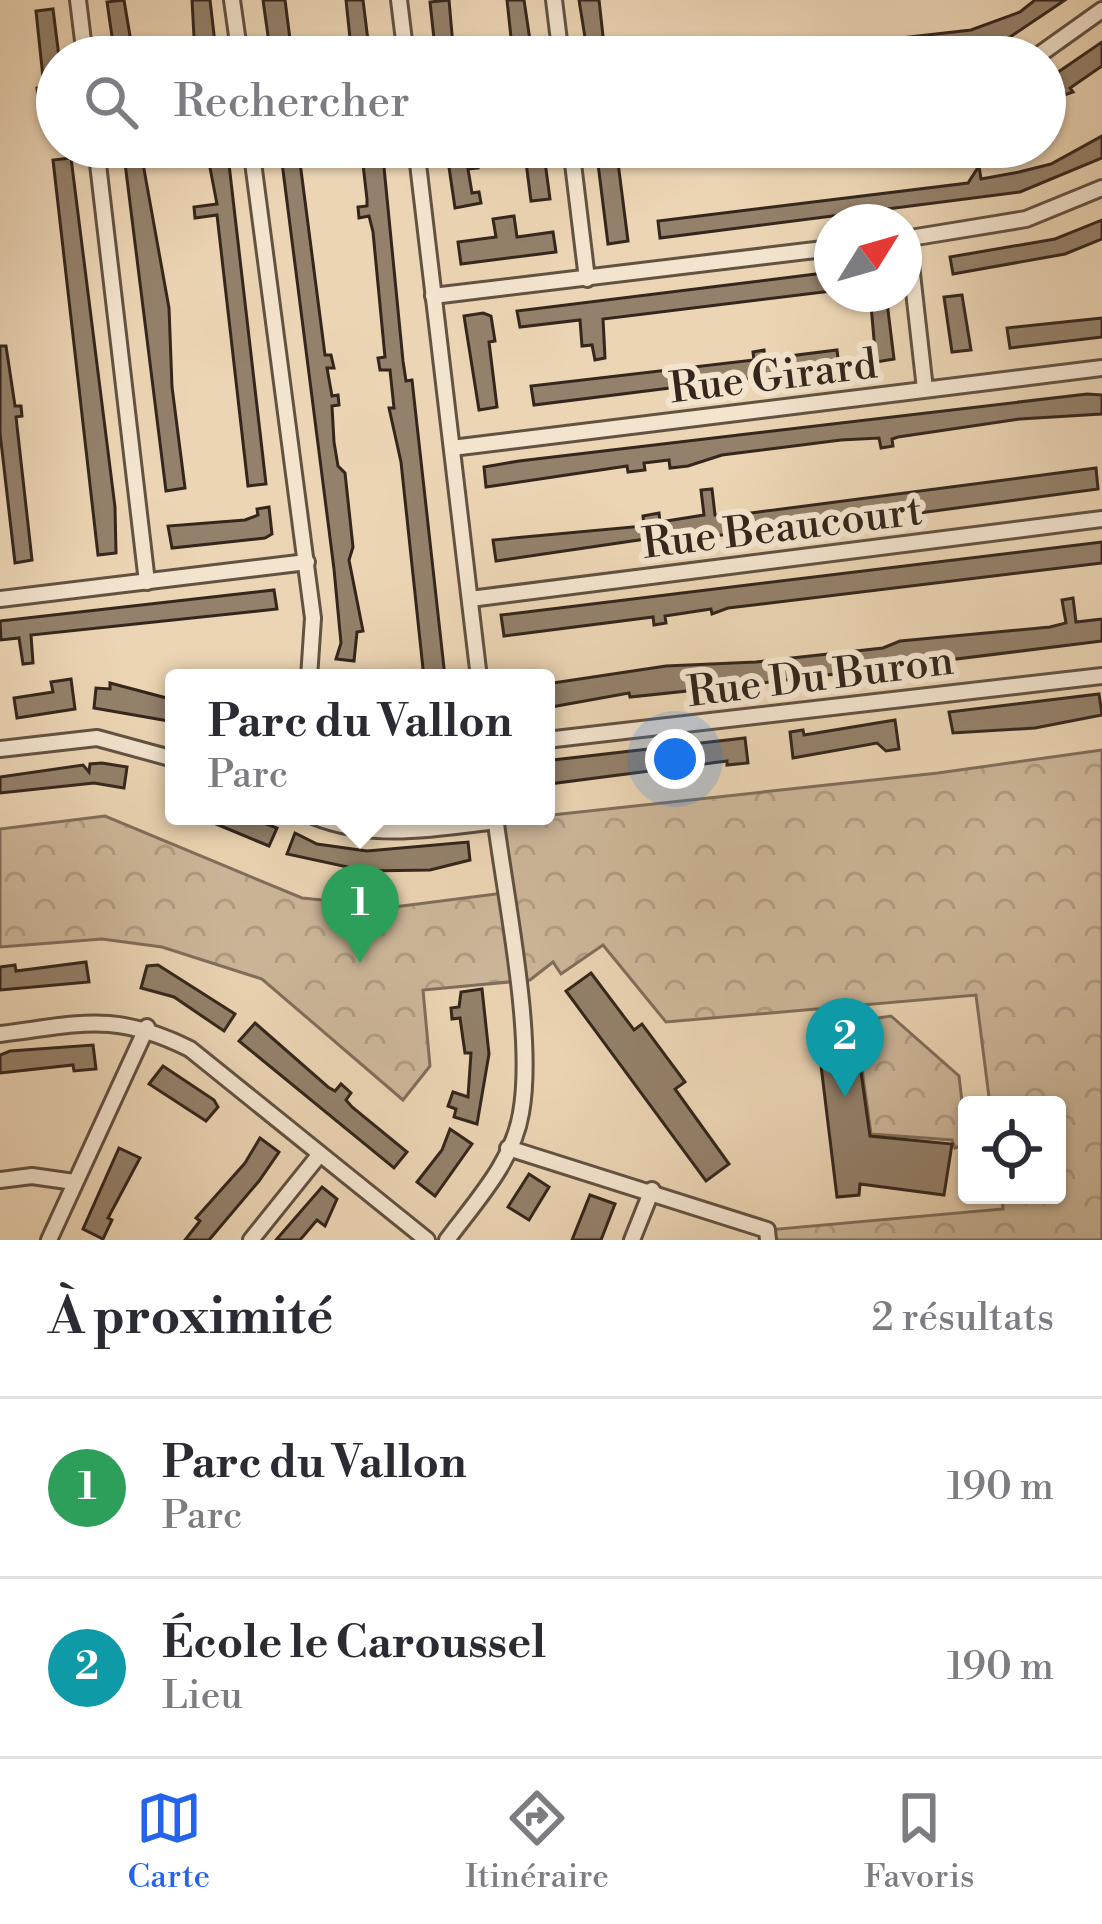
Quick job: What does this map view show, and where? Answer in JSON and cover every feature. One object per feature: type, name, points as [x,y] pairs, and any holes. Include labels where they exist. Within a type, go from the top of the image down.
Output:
[{"type":"street","points":[[78,0],[82,36]]},
{"type":"street","points":[[232,0],[237,36]]},
{"type":"street","points":[[399,0],[403,36]]},
{"type":"street","points":[[554,0],[558,36]]},
{"type":"street","points":[[1065,36],[1102,10]]},
{"type":"street","points":[[98,168],[147,581]]},
{"type":"street","points":[[254,168],[307,562],[313,618],[310,669]]},
{"type":"street","points":[[418,168],[478,669]]},
{"type":"street","points":[[573,168],[586,279]]},
{"type":"street","points":[[922,235],[1026,218],[1102,188]]},
{"type":"street","points":[[433,296],[814,250]]},
{"type":"street","points":[[916,312],[926,389]]},
{"type":"street","name":"Rue Girard","points":[[452,448],[1102,368]]},
{"type":"street","name":"Rue Beaucourt","points":[[470,598],[1102,519]]},
{"type":"street","points":[[0,599],[307,562]]},
{"type":"street","name":"Rue Du Buron","points":[[555,739],[1102,676]]},
{"type":"street","points":[[0,749],[97,738],[165,757]]},
{"type":"street","points":[[336,825],[348,830],[454,825]]},
{"type":"street","points":[[447,1240],[500,1169],[521,1115],[524,1076],[496,825]]},
{"type":"street","points":[[0,1034],[114,1020],[147,1027],[190,1049],[427,1240]]},
{"type":"street","points":[[49,1240],[147,1027]]},
{"type":"street","points":[[508,1148],[766,1230],[768,1240]]},
{"type":"street","points":[[251,1240],[320,1154]]},
{"type":"street","points":[[0,1180],[32,1177],[74,1182]]},
{"type":"street","points":[[632,1240],[652,1190]]},
{"type":"green space","points":[[1102,750],[1102,1240],[768,1240],[767,1230],[1003,1209],[1003,1204],[1066,1204],[1066,1096],[989,1096],[976,995],[666,1022],[603,945],[561,974],[553,962],[530,980],[423,990],[430,1066],[403,1100],[262,979],[162,947],[102,939],[0,947],[0,829],[105,816],[302,898],[394,907],[504,893],[496,825],[555,825],[555,815],[938,773]]},
{"type":"green space","points":[[891,1016],[959,1076],[958,1147],[952,1140],[871,1134],[860,1055],[854,1055],[851,1042],[840,1044],[837,1024]]},
{"type":"building","points":[[124,0],[130,36],[112,36],[107,2]]},
{"type":"building","points":[[192,0],[210,0],[214,36],[194,36]]},
{"type":"building","points":[[263,0],[285,0],[290,36],[268,36]]},
{"type":"building","points":[[346,0],[363,0],[367,36],[350,36]]},
{"type":"building","points":[[449,0],[452,36],[434,36],[430,2]]},
{"type":"building","points":[[507,0],[524,0],[529,36],[511,36]]},
{"type":"building","points":[[579,0],[599,0],[603,36],[585,36]]},
{"type":"building","points":[[1035,0],[1065,0],[1011,36],[918,36],[971,30],[1020,12]]},
{"type":"building","points":[[53,9],[56,36],[39,36],[36,11]]},
{"type":"building","points":[[1102,42],[1102,66],[1066,94],[1066,67]]},
{"type":"building","points":[[1102,136],[1102,158],[1020,192],[922,205],[814,204],[814,218],[660,238],[658,221],[968,183],[978,168],[981,179],[1035,168],[1066,168],[1066,156]]},
{"type":"building","points":[[54,168],[72,168],[115,507],[116,553],[98,555]]},
{"type":"building","points":[[126,168],[144,168],[169,308],[172,387],[185,488],[166,491]]},
{"type":"building","points":[[210,168],[229,168],[266,484],[248,486],[217,215],[195,218],[194,207],[217,204]]},
{"type":"building","points":[[283,168],[301,168],[325,355],[331,355],[334,368],[327,368],[332,396],[338,395],[339,405],[332,406],[334,442],[338,466],[345,473],[353,547],[349,560],[363,631],[357,632],[354,661],[336,659],[341,643]]},
{"type":"building","points":[[363,168],[384,168],[403,361],[406,381],[412,380],[444,669],[423,669],[401,462],[389,408],[394,408],[390,370],[380,370],[378,358],[385,357],[373,232],[369,216],[359,218],[358,207],[367,206]]},
{"type":"building","points":[[449,168],[478,168],[468,169],[472,193],[479,192],[481,203],[455,208]]},
{"type":"building","points":[[527,168],[546,168],[550,199],[531,201]]},
{"type":"building","points":[[598,168],[619,168],[628,241],[608,244]]},
{"type":"building","points":[[514,216],[517,237],[553,232],[556,252],[461,264],[458,242],[496,237],[493,219]]},
{"type":"building","points":[[1102,220],[1102,239],[1065,254],[953,274],[950,257],[1055,239]]},
{"type":"building","points":[[814,274],[814,293],[603,319],[605,358],[595,360],[592,345],[582,346],[580,320],[520,327],[517,311]]},
{"type":"building","points":[[962,295],[971,350],[952,352],[944,297]]},
{"type":"building","points":[[872,312],[888,312],[894,359],[876,362]]},
{"type":"building","points":[[464,316],[491,316],[495,341],[489,342],[497,407],[479,410]]},
{"type":"building","points":[[1102,318],[1102,337],[1010,348],[1007,328]]},
{"type":"building","points":[[0,346],[6,346],[15,406],[21,406],[22,416],[16,417],[32,560],[15,563],[0,433]]},
{"type":"building","points":[[764,350],[765,359],[837,350],[839,367],[534,405],[531,386],[754,360],[753,352]]},
{"type":"building","points":[[1102,395],[1102,414],[1020,419],[898,437],[892,439],[893,446],[881,448],[879,438],[841,440],[722,455],[688,466],[670,468],[669,460],[644,463],[645,470],[628,472],[627,466],[486,487],[484,467],[519,461]]},
{"type":"building","points":[[1096,468],[1098,489],[882,518],[674,540],[673,535],[496,561],[493,540],[644,526],[643,516],[659,513],[660,522],[704,515],[701,490],[712,489],[715,515],[736,515]]},
{"type":"building","points":[[269,507],[272,534],[265,538],[172,548],[168,526],[245,520],[258,515],[257,509]]},
{"type":"building","points":[[1102,542],[1102,563],[728,608],[712,614],[711,609],[665,616],[666,623],[654,625],[653,617],[504,636],[501,615]]},
{"type":"building","points":[[274,590],[277,609],[31,635],[33,663],[23,664],[19,638],[1,640],[0,621]]},
{"type":"building","points":[[1073,598],[1076,622],[1102,619],[1102,641],[754,684],[630,697],[629,693],[555,706],[555,683],[666,666],[756,662],[883,648],[900,641],[1050,627],[1066,623],[1062,600]]},
{"type":"building","points":[[71,679],[75,709],[17,718],[14,698],[53,692],[51,682]]},
{"type":"building","points":[[110,683],[165,698],[165,720],[94,708],[96,688],[110,689]]},
{"type":"building","points":[[1099,694],[1102,715],[1035,728],[953,733],[949,712]]},
{"type":"building","points":[[895,720],[899,749],[886,751],[877,743],[793,758],[790,732],[803,730],[804,735]]},
{"type":"building","points":[[745,738],[748,763],[727,765],[727,761],[555,783],[555,760]]},
{"type":"building","points":[[90,764],[127,767],[124,788],[94,783],[0,793],[0,777],[83,765],[89,772]]},
{"type":"building","points":[[219,825],[277,828],[269,846]]},
{"type":"building","points":[[295,833],[317,844],[367,851],[468,842],[470,860],[430,870],[366,871],[287,854]]},
{"type":"building","points":[[86,962],[89,982],[0,990],[0,967],[15,965],[16,971]]},
{"type":"building","points":[[158,965],[235,1014],[224,1031],[174,997],[141,988],[147,966]]},
{"type":"building","points":[[591,973],[634,1030],[642,1024],[685,1082],[675,1089],[729,1164],[706,1181],[566,991]]},
{"type":"building","points":[[482,989],[489,1054],[477,1124],[454,1117],[456,1109],[448,1106],[453,1092],[468,1097],[471,1053],[465,1053],[460,1018],[452,1019],[451,1008],[459,1007],[461,992]]},
{"type":"building","points":[[255,1023],[328,1087],[335,1091],[341,1084],[351,1093],[346,1100],[352,1107],[407,1152],[394,1168],[239,1041]]},
{"type":"building","points":[[93,1045],[96,1069],[74,1071],[73,1065],[0,1073],[0,1055],[10,1051]]},
{"type":"building","points":[[850,1045],[853,1059],[859,1058],[870,1136],[952,1144],[944,1195],[860,1184],[859,1195],[837,1197],[819,1049]]},
{"type":"building","points":[[163,1066],[214,1100],[218,1107],[206,1121],[149,1084]]},
{"type":"building","points":[[450,1129],[472,1144],[435,1196],[417,1182],[442,1150]]},
{"type":"building","points":[[260,1138],[279,1152],[259,1181],[209,1240],[185,1240],[200,1221],[196,1218],[245,1163]]},
{"type":"building","points":[[119,1148],[140,1158],[108,1218],[112,1220],[103,1239],[83,1229]]},
{"type":"building","points":[[529,1174],[549,1187],[529,1220],[508,1207]]},
{"type":"building","points":[[322,1187],[337,1199],[325,1226],[317,1220],[300,1240],[276,1240]]},
{"type":"building","points":[[590,1195],[615,1204],[601,1240],[572,1240]]},
{"type":"place","name":"Parc du Vallon","points":[[360,963]]},
{"type":"place","name":"École le Caroussel","points":[[845,1097]]}]
